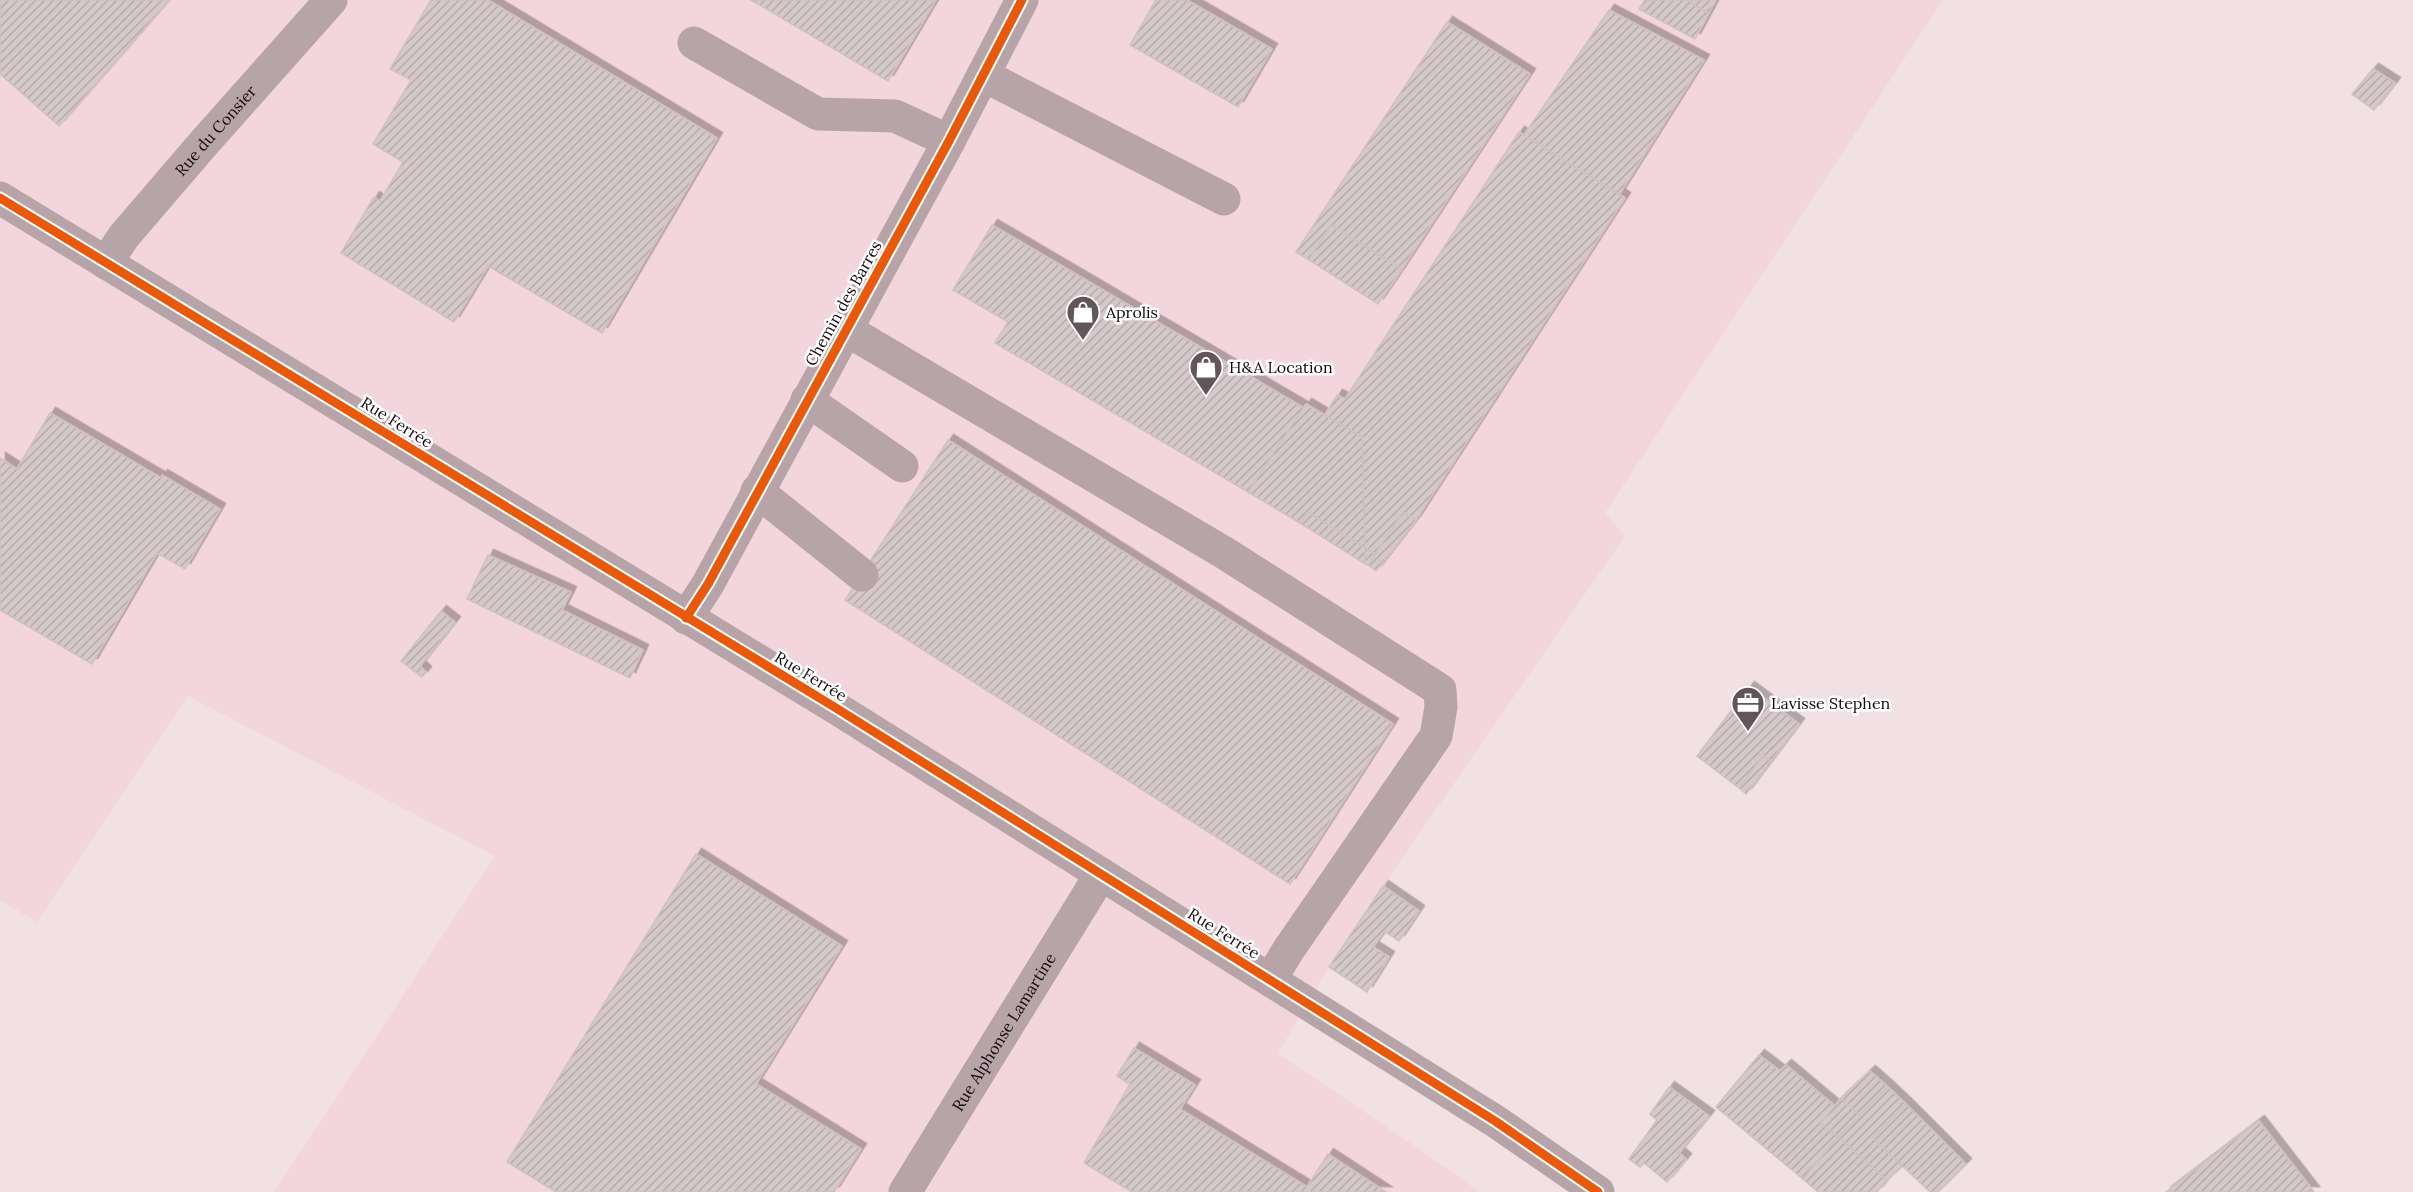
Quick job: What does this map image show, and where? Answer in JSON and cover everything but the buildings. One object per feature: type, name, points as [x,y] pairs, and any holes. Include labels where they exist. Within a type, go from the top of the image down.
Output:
[{"type":"street","name":"Rue du Consier","points":[[106,263],[124,236],[331,0]]},
{"type":"street","name":"Chemin des Barres","points":[[686,618],[708,584],[949,141],[1022,0]]},
{"type":"street","points":[[694,43],[818,114],[895,116],[949,141]]},
{"type":"street","points":[[983,75],[1224,199]]},
{"type":"street","name":"Rue Ferrée","points":[[0,198],[1101,874],[1495,1121],[1598,1192]]},
{"type":"street","points":[[845,329],[1223,552],[1440,690],[1441,707],[1436,736],[1270,980]]},
{"type":"street","points":[[807,400],[902,466]]},
{"type":"street","points":[[757,491],[862,575]]},
{"type":"street","name":"Rue Alphonse Lamartine","points":[[905,1192],[1101,874]]},
{"type":"shaded area","points":[[0,0],[1943,0],[1605,513],[1625,536],[1383,886],[1329,967],[1278,1053],[1479,1192],[274,1192],[495,856],[188,696],[37,922],[0,900]]},
{"type":"cycle path","points":[[686,618],[708,584],[949,141],[1022,0]]},
{"type":"cycle path","points":[[0,198],[836,708],[1495,1121],[1598,1192]]},
{"type":"place","name":"Aprolis","points":[[1083,341]]},
{"type":"place","name":"H&A Location","points":[[1206,396]]},
{"type":"place","name":"Lavisse Stephen","points":[[1748,732]]}]
